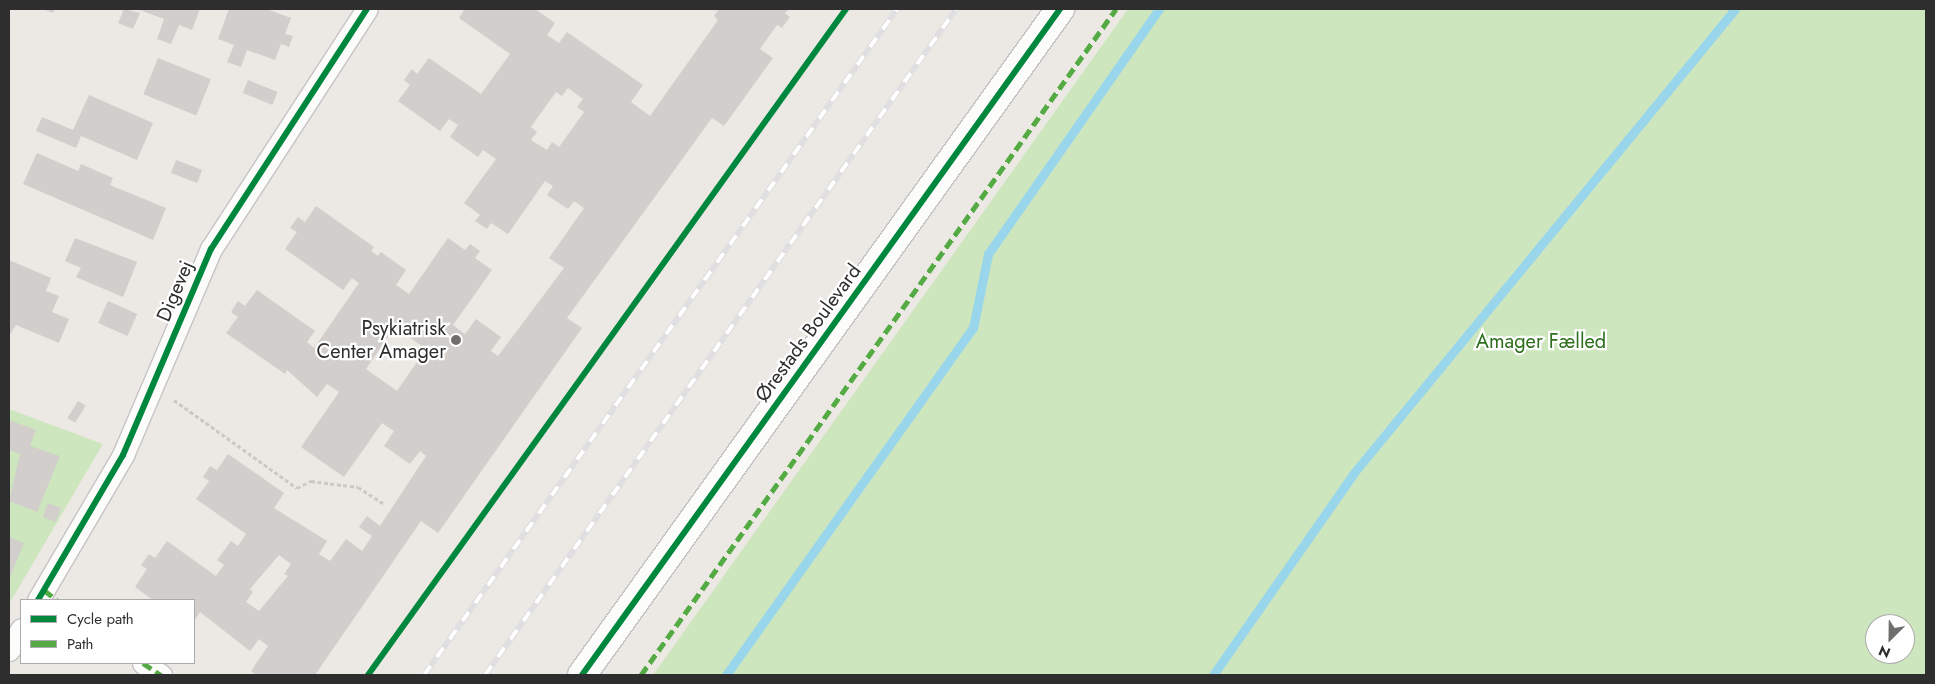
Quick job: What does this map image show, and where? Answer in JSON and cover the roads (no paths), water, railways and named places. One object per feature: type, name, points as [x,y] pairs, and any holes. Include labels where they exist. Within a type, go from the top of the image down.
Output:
[{"type":"street","name":"Digevej","points":[[46,597],[123,455],[211,249],[367,9]]},
{"type":"street","name":"Ørestads Boulevard","points":[[582,675],[1060,9]]},
{"type":"street","points":[[9,650],[20,631]]},
{"type":"street","points":[[145,664],[161,675]]},
{"type":"waterway","points":[[726,675],[973,328],[988,254],[1159,9]]},
{"type":"waterway","points":[[1213,675],[1353,474],[1735,9]]},
{"type":"railway","points":[[424,675],[897,9]]},
{"type":"railway","points":[[485,675],[956,9]]},
{"type":"place","name":"Psykiatrisk Center Amager","points":[[456,340]]},
{"type":"park label","name":"Amager Fælled","points":[[1541,341]]}]
